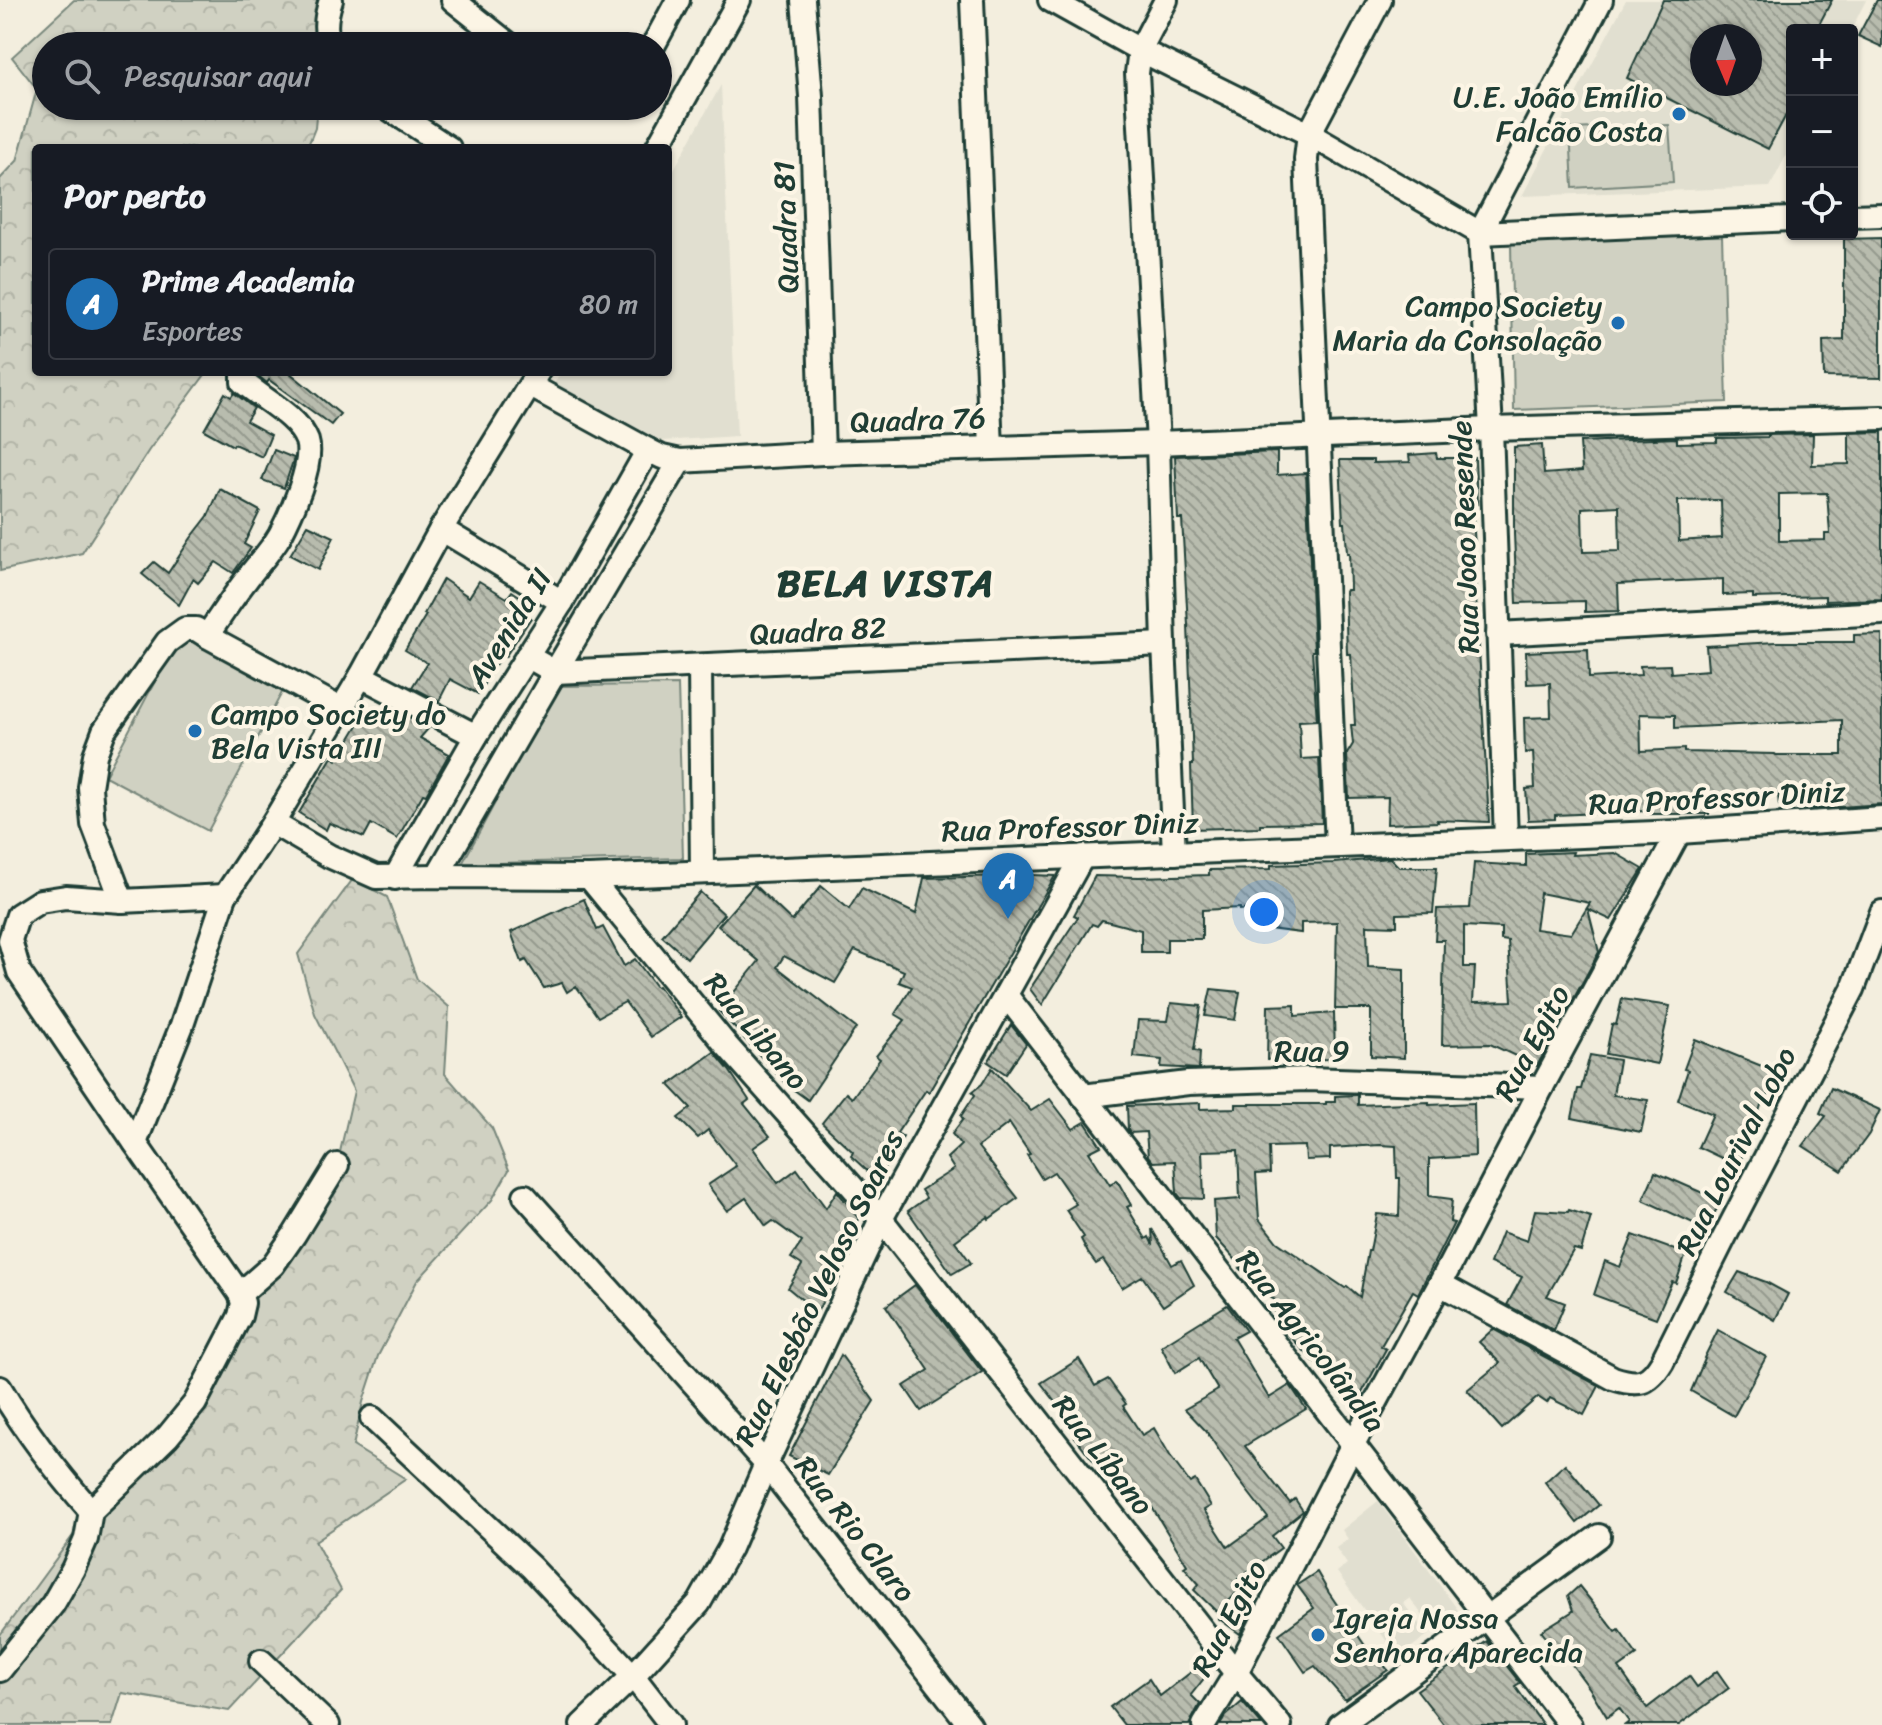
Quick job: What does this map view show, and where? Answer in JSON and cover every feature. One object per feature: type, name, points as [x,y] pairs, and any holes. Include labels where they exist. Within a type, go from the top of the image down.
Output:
[{"type":"street","points":[[326,32],[331,0]]},
{"type":"street","points":[[453,0],[493,32]]},
{"type":"street","points":[[661,32],[678,0]]},
{"type":"street","points":[[659,144],[739,0]]},
{"type":"street","name":"Quadra 81","points":[[803,0],[811,96],[823,453]]},
{"type":"street","points":[[972,0],[991,448]]},
{"type":"street","points":[[1050,0],[1140,50],[1309,134],[1480,233],[1786,219]]},
{"type":"street","points":[[1166,0],[1140,50],[1137,73],[1158,443],[1174,853]]},
{"type":"street","points":[[1337,846],[1306,159],[1309,134],[1380,0]]},
{"type":"street","points":[[1480,233],[1601,0]]},
{"type":"street","points":[[406,120],[443,144]]},
{"type":"street","points":[[1858,216],[1882,215]]},
{"type":"street","name":"Rua Joao Resende","points":[[1480,233],[1491,429],[1506,839]]},
{"type":"street","points":[[207,636],[279,537],[308,460],[306,441],[298,428],[282,411],[243,382],[243,376]]},
{"type":"street","points":[[135,1143],[182,1025],[225,896],[273,823],[361,676],[441,529],[534,379],[648,450],[680,461]]},
{"type":"street","name":"Quadra 76","points":[[680,461],[1318,435],[1882,418]]},
{"type":"street","name":"Avenida II","points":[[395,878],[476,736],[562,602],[648,450]]},
{"type":"street","name":"Avenida II","points":[[437,876],[680,461]]},
{"type":"street","points":[[441,529],[562,602]]},
{"type":"street","points":[[1498,634],[1882,613]]},
{"type":"street","points":[[122,901],[93,824],[90,787],[95,755],[104,731],[167,642],[185,629],[196,629],[341,709]]},
{"type":"street","name":"Quadra 82","points":[[555,672],[1164,644]]},
{"type":"street","points":[[527,656],[555,672]]},
{"type":"street","points":[[700,666],[702,872]]},
{"type":"street","points":[[361,676],[476,736]]},
{"type":"street","name":"Rua Professor Diniz","points":[[273,823],[329,856],[376,877],[395,878],[589,877],[1679,832],[1882,818]]},
{"type":"street","name":"Rua Egito","points":[[1204,1725],[1236,1673],[1353,1444],[1679,832]]},
{"type":"street","name":"Rua Elesbão Veloso Soares","points":[[582,1725],[633,1676],[699,1603],[730,1548],[881,1219],[1083,856]]},
{"type":"street","name":"Rua Libano","points":[[589,877],[727,1046],[881,1219]]},
{"type":"street","points":[[0,1670],[53,1604],[86,1539],[91,1511],[168,1436],[195,1403],[240,1316],[243,1303],[240,1294],[19,972],[8,932],[18,915],[40,901],[66,897],[122,901],[225,896]]},
{"type":"street","name":"Rua Lourival Lobo","points":[[1440,1284],[1613,1378],[1630,1383],[1649,1379],[1662,1362],[1853,989],[1882,912]]},
{"type":"street","name":"Rua Agricolândia","points":[[1006,995],[1570,1725]]},
{"type":"street","name":"Rua 9","points":[[1083,1096],[1188,1083],[1308,1079],[1542,1087]]},
{"type":"street","points":[[240,1294],[273,1265],[337,1165]]},
{"type":"street","name":"Rua Rio Claro","points":[[525,1196],[766,1464],[970,1725]]},
{"type":"street","name":"Rua Líbano","points":[[881,1219],[1280,1725]]},
{"type":"street","points":[[0,1388],[62,1478],[91,1511]]},
{"type":"street","points":[[372,1418],[532,1568],[633,1676],[671,1725]]},
{"type":"street","points":[[1340,1725],[1599,1536]]},
{"type":"street","points":[[261,1661],[328,1725]]},
{"type":"shaded area","name":"U.E. João Emílio Falcão Costa","points":[[1626,0],[1866,0],[1854,24],[1786,24],[1786,156],[1770,187],[1522,196]]},
{"type":"shaded area","points":[[721,85],[737,436],[662,441],[554,384],[559,376],[672,376],[672,173]]},
{"type":"shaded area","points":[[1378,1501],[1458,1610],[1433,1630],[1410,1598],[1403,1603],[1428,1635],[1398,1657],[1337,1572],[1347,1564],[1336,1548],[1348,1539],[1342,1530]]},
{"type":"green space","points":[[74,0],[324,0],[318,10],[319,32],[39,32]]},
{"type":"green space","points":[[32,39],[32,83],[12,57]]},
{"type":"green space","points":[[32,107],[32,120],[316,120],[309,144],[32,144],[32,376],[204,376],[149,450],[82,553],[0,571],[0,179],[17,161]]},
{"type":"green space","points":[[1669,125],[1673,182],[1573,188],[1570,129]]},
{"type":"green space","name":"Campo Society Maria da Consolação","points":[[1722,235],[1727,402],[1514,410],[1511,243]]},
{"type":"green space","name":"Campo Society do Bela Vista III","points":[[181,632],[285,687],[208,831],[105,776]]},
{"type":"green space","points":[[678,685],[683,858],[462,864],[558,686]]},
{"type":"green space","points":[[353,879],[387,897],[417,979],[449,1007],[445,1074],[492,1128],[509,1170],[492,1200],[417,1281],[378,1356],[353,1446],[406,1479],[315,1541],[341,1590],[229,1711],[122,1693],[112,1725],[0,1725],[0,1635],[91,1511],[195,1403],[240,1294],[337,1165],[354,1091],[315,1014],[298,954]]},
{"type":"building","points":[[1663,0],[1832,0],[1819,24],[1786,24],[1786,115],[1768,149],[1627,78]]},
{"type":"building","points":[[1877,0],[1882,0],[1882,47],[1858,36]]},
{"type":"building","points":[[1881,238],[1881,378],[1824,377],[1823,341],[1844,340],[1844,240]]},
{"type":"building","points":[[258,376],[294,376],[340,414],[331,425],[269,380],[267,383]]},
{"type":"building","points":[[225,393],[231,397],[234,393],[254,408],[246,421],[271,435],[262,457],[204,430]]},
{"type":"building","points":[[1882,432],[1882,599],[1825,601],[1825,596],[1753,598],[1753,594],[1723,595],[1723,579],[1618,584],[1619,611],[1585,612],[1585,601],[1517,603],[1514,447],[1542,445],[1544,474],[1582,471],[1580,442],[1677,438],[1677,443],[1717,442],[1717,438],[1813,434],[1812,465],[1849,464],[1849,433]],"holes":[[[1827,493],[1830,534],[1825,534],[1825,540],[1779,541],[1779,494]],[[1721,500],[1722,538],[1679,541],[1678,501]],[[1619,506],[1620,551],[1583,552],[1582,508]]]},
{"type":"building","points":[[274,450],[294,458],[284,488],[262,480]]},
{"type":"building","points":[[1277,452],[1277,475],[1306,473],[1317,720],[1299,721],[1301,759],[1319,758],[1322,823],[1193,829],[1188,625],[1175,456]]},
{"type":"building","points":[[1436,453],[1437,458],[1475,458],[1477,504],[1472,504],[1473,546],[1489,822],[1437,820],[1387,824],[1388,797],[1349,798],[1347,754],[1353,744],[1351,725],[1355,725],[1351,654],[1347,654],[1345,592],[1350,590],[1349,553],[1343,523],[1340,460],[1410,462],[1409,455]]},
{"type":"building","points":[[220,489],[260,511],[244,544],[251,548],[233,573],[216,562],[198,583],[193,579],[179,605],[142,574],[154,562],[168,573],[208,516]]},
{"type":"building","points":[[308,525],[334,537],[318,570],[290,555]]},
{"type":"building","points":[[443,579],[469,597],[479,581],[507,598],[512,591],[527,601],[521,610],[531,618],[505,657],[501,655],[478,694],[450,679],[439,701],[412,687],[427,663],[405,650]]},
{"type":"building","points":[[1882,634],[1882,804],[1813,809],[1779,805],[1778,795],[1738,795],[1738,803],[1709,804],[1709,814],[1647,814],[1647,811],[1555,815],[1555,819],[1528,820],[1526,789],[1535,788],[1533,752],[1525,753],[1524,718],[1551,717],[1550,683],[1527,684],[1526,652],[1588,649],[1589,678],[1641,675],[1640,666],[1670,665],[1671,673],[1708,670],[1706,646],[1854,642],[1854,635]],"holes":[[[1640,714],[1675,715],[1675,728],[1842,720],[1842,755],[1684,752],[1684,749],[1641,751]]]},
{"type":"building","points":[[367,710],[390,723],[396,710],[426,726],[428,729],[420,738],[449,754],[397,839],[371,824],[364,837],[329,823],[326,830],[299,813],[332,757],[337,760]]},
{"type":"building","points":[[1615,853],[1643,869],[1611,920],[1588,909],[1599,952],[1537,1066],[1490,1044],[1442,1045],[1444,940],[1435,940],[1437,909],[1470,908],[1474,863],[1526,866],[1526,854]],"holes":[[[1540,893],[1590,903],[1571,934],[1535,929]],[[1464,926],[1501,928],[1501,940],[1508,941],[1512,1001],[1473,1002],[1475,967],[1464,967]]]},
{"type":"building","points":[[1390,858],[1399,867],[1437,867],[1433,913],[1397,914],[1397,926],[1367,925],[1368,967],[1404,969],[1404,1058],[1371,1056],[1371,1009],[1335,1009],[1337,922],[1301,923],[1301,933],[1269,929],[1270,908],[1202,910],[1202,939],[1167,939],[1167,952],[1141,952],[1141,930],[1102,920],[1097,926],[1092,924],[1042,1005],[1030,989],[1078,917],[1074,915],[1095,876],[1209,875],[1209,870],[1271,869],[1271,865]]},
{"type":"building","points":[[1009,874],[1055,876],[929,1092],[926,1090],[897,1133],[903,1137],[877,1180],[822,1123],[846,1093],[852,1098],[880,1059],[876,1056],[905,1020],[895,1014],[912,987],[899,982],[904,971],[855,950],[835,983],[784,956],[777,967],[856,1028],[808,1100],[786,1084],[719,1011],[759,961],[718,926],[754,885],[792,921],[821,886],[849,909],[862,888],[916,914],[924,878]]},
{"type":"building","points":[[700,892],[724,914],[687,958],[662,936]]},
{"type":"building","points":[[584,899],[597,930],[603,927],[624,966],[635,959],[681,1017],[651,1037],[625,1002],[598,1017],[576,986],[567,992],[562,983],[544,988],[526,960],[522,962],[511,932]]},
{"type":"building","points":[[1211,989],[1240,992],[1235,1020],[1205,1016]]},
{"type":"building","points":[[1622,999],[1670,1006],[1657,1064],[1606,1054],[1612,1024],[1616,1025]]},
{"type":"building","points":[[1171,1003],[1201,1006],[1194,1050],[1200,1052],[1199,1069],[1161,1067],[1162,1060],[1134,1057],[1138,1020],[1168,1021]]},
{"type":"building","points":[[1295,1005],[1295,1016],[1334,1013],[1335,1059],[1267,1060],[1268,1006]]},
{"type":"building","points":[[1011,1025],[1026,1044],[1006,1074],[988,1062]]},
{"type":"building","points":[[1695,1039],[1779,1073],[1766,1100],[1763,1099],[1738,1166],[1698,1147],[1713,1114],[1678,1100],[1688,1070],[1684,1069]]},
{"type":"building","points":[[714,1052],[749,1100],[744,1104],[770,1136],[753,1148],[778,1183],[797,1169],[826,1208],[837,1191],[859,1219],[836,1261],[848,1253],[817,1312],[788,1288],[802,1265],[791,1258],[802,1242],[773,1221],[766,1226],[746,1198],[727,1211],[708,1185],[736,1166],[708,1130],[698,1138],[678,1118],[691,1108],[669,1085]]},
{"type":"building","points":[[1590,1055],[1619,1060],[1613,1095],[1648,1100],[1641,1132],[1572,1118]]},
{"type":"building","points":[[992,1068],[1031,1111],[1050,1099],[1073,1129],[1085,1122],[1101,1146],[1089,1152],[1110,1185],[1117,1180],[1131,1205],[1127,1207],[1146,1239],[1149,1237],[1153,1245],[1152,1229],[1172,1265],[1181,1260],[1194,1285],[1163,1306],[1142,1276],[1122,1288],[1103,1260],[1096,1264],[1088,1253],[1081,1239],[1084,1237],[1066,1210],[1076,1204],[1054,1172],[1042,1179],[1009,1123],[978,1147],[1018,1198],[955,1241],[971,1263],[952,1274],[908,1211],[926,1198],[921,1190],[954,1169],[947,1158],[961,1145],[952,1134],[975,1095],[972,1092],[982,1084]]},
{"type":"building","points":[[1831,1088],[1880,1110],[1869,1134],[1842,1171],[1803,1146],[1826,1116],[1820,1113]]},
{"type":"building","points":[[1358,1095],[1358,1105],[1474,1103],[1475,1156],[1429,1159],[1429,1196],[1452,1199],[1450,1222],[1454,1223],[1418,1294],[1413,1291],[1381,1346],[1386,1349],[1358,1400],[1329,1377],[1284,1330],[1290,1323],[1272,1310],[1278,1302],[1260,1291],[1216,1238],[1214,1201],[1240,1199],[1238,1150],[1202,1151],[1204,1199],[1181,1198],[1177,1193],[1175,1161],[1153,1162],[1148,1156],[1146,1132],[1130,1133],[1128,1130],[1127,1106],[1200,1103],[1200,1109],[1236,1108],[1236,1104],[1326,1104],[1335,1102],[1335,1096]],"holes":[[[1305,1146],[1306,1160],[1330,1159],[1330,1148],[1396,1146],[1397,1178],[1400,1178],[1399,1216],[1377,1214],[1360,1297],[1277,1242],[1259,1219],[1256,1174],[1270,1173],[1269,1147]]]},
{"type":"building","points":[[1655,1172],[1721,1201],[1706,1229],[1643,1200]]},
{"type":"building","points":[[1535,1210],[1569,1210],[1591,1217],[1581,1251],[1574,1249],[1547,1296],[1565,1303],[1554,1330],[1507,1305],[1522,1277],[1490,1263],[1502,1232],[1527,1241]]},
{"type":"building","points":[[1633,1235],[1686,1254],[1676,1283],[1672,1282],[1656,1318],[1594,1295],[1605,1261],[1620,1267]]},
{"type":"building","points":[[1739,1272],[1788,1294],[1775,1320],[1727,1292]]},
{"type":"building","points":[[915,1285],[982,1372],[921,1411],[904,1386],[929,1370],[886,1306]]},
{"type":"building","points":[[1227,1305],[1246,1331],[1233,1338],[1269,1398],[1290,1385],[1306,1409],[1245,1446],[1290,1503],[1295,1499],[1303,1511],[1272,1536],[1281,1548],[1238,1579],[1244,1585],[1228,1602],[1249,1616],[1240,1634],[1218,1618],[1220,1615],[1194,1590],[1199,1584],[1184,1567],[1187,1565],[1150,1504],[1138,1511],[1121,1487],[1116,1490],[1075,1437],[1081,1434],[1041,1383],[1079,1359],[1095,1386],[1108,1379],[1126,1404],[1123,1406],[1142,1435],[1154,1428],[1190,1483],[1195,1480],[1211,1506],[1204,1510],[1228,1547],[1268,1518],[1206,1431],[1185,1409],[1218,1390],[1199,1358],[1175,1373],[1161,1346]]},
{"type":"building","points":[[1493,1329],[1599,1386],[1584,1415],[1550,1398],[1547,1403],[1538,1397],[1502,1429],[1467,1390],[1500,1363],[1479,1342]]},
{"type":"building","points":[[1718,1330],[1766,1357],[1734,1416],[1691,1391]]},
{"type":"building","points":[[841,1355],[874,1401],[828,1475],[789,1456]]},
{"type":"building","points":[[1565,1464],[1599,1505],[1577,1523],[1545,1482]]},
{"type":"building","points":[[1317,1572],[1368,1650],[1370,1648],[1388,1670],[1345,1700],[1315,1666],[1305,1672],[1279,1634],[1314,1608],[1297,1585]]},
{"type":"building","points":[[1579,1586],[1637,1655],[1619,1668],[1647,1708],[1689,1676],[1697,1687],[1717,1671],[1729,1688],[1679,1725],[1625,1725],[1629,1722],[1619,1708],[1607,1717],[1567,1658],[1564,1660],[1541,1631],[1573,1611],[1568,1596]]},
{"type":"building","points":[[1487,1641],[1520,1683],[1515,1686],[1543,1725],[1444,1725],[1417,1690]]},
{"type":"building","points":[[1208,1659],[1213,1667],[1191,1695],[1200,1704],[1189,1725],[1124,1725],[1110,1707],[1149,1679],[1160,1696]]},
{"type":"building","points":[[1242,1702],[1262,1725],[1220,1725],[1226,1716]]},
{"type":"place","name":"U.E. João Emílio Falcão Costa","points":[[1679,114]]},
{"type":"place","name":"Campo Society Maria da Consolação","points":[[1618,323]]},
{"type":"place","name":"Campo Society do Bela Vista III","points":[[195,731]]},
{"type":"place","name":"Prime Academia","points":[[1008,919]]},
{"type":"place","name":"Igreja Nossa Senhora Aparecida","points":[[1318,1635]]},
{"type":"district","name":"BELA VISTA","points":[[886,583]]}]
